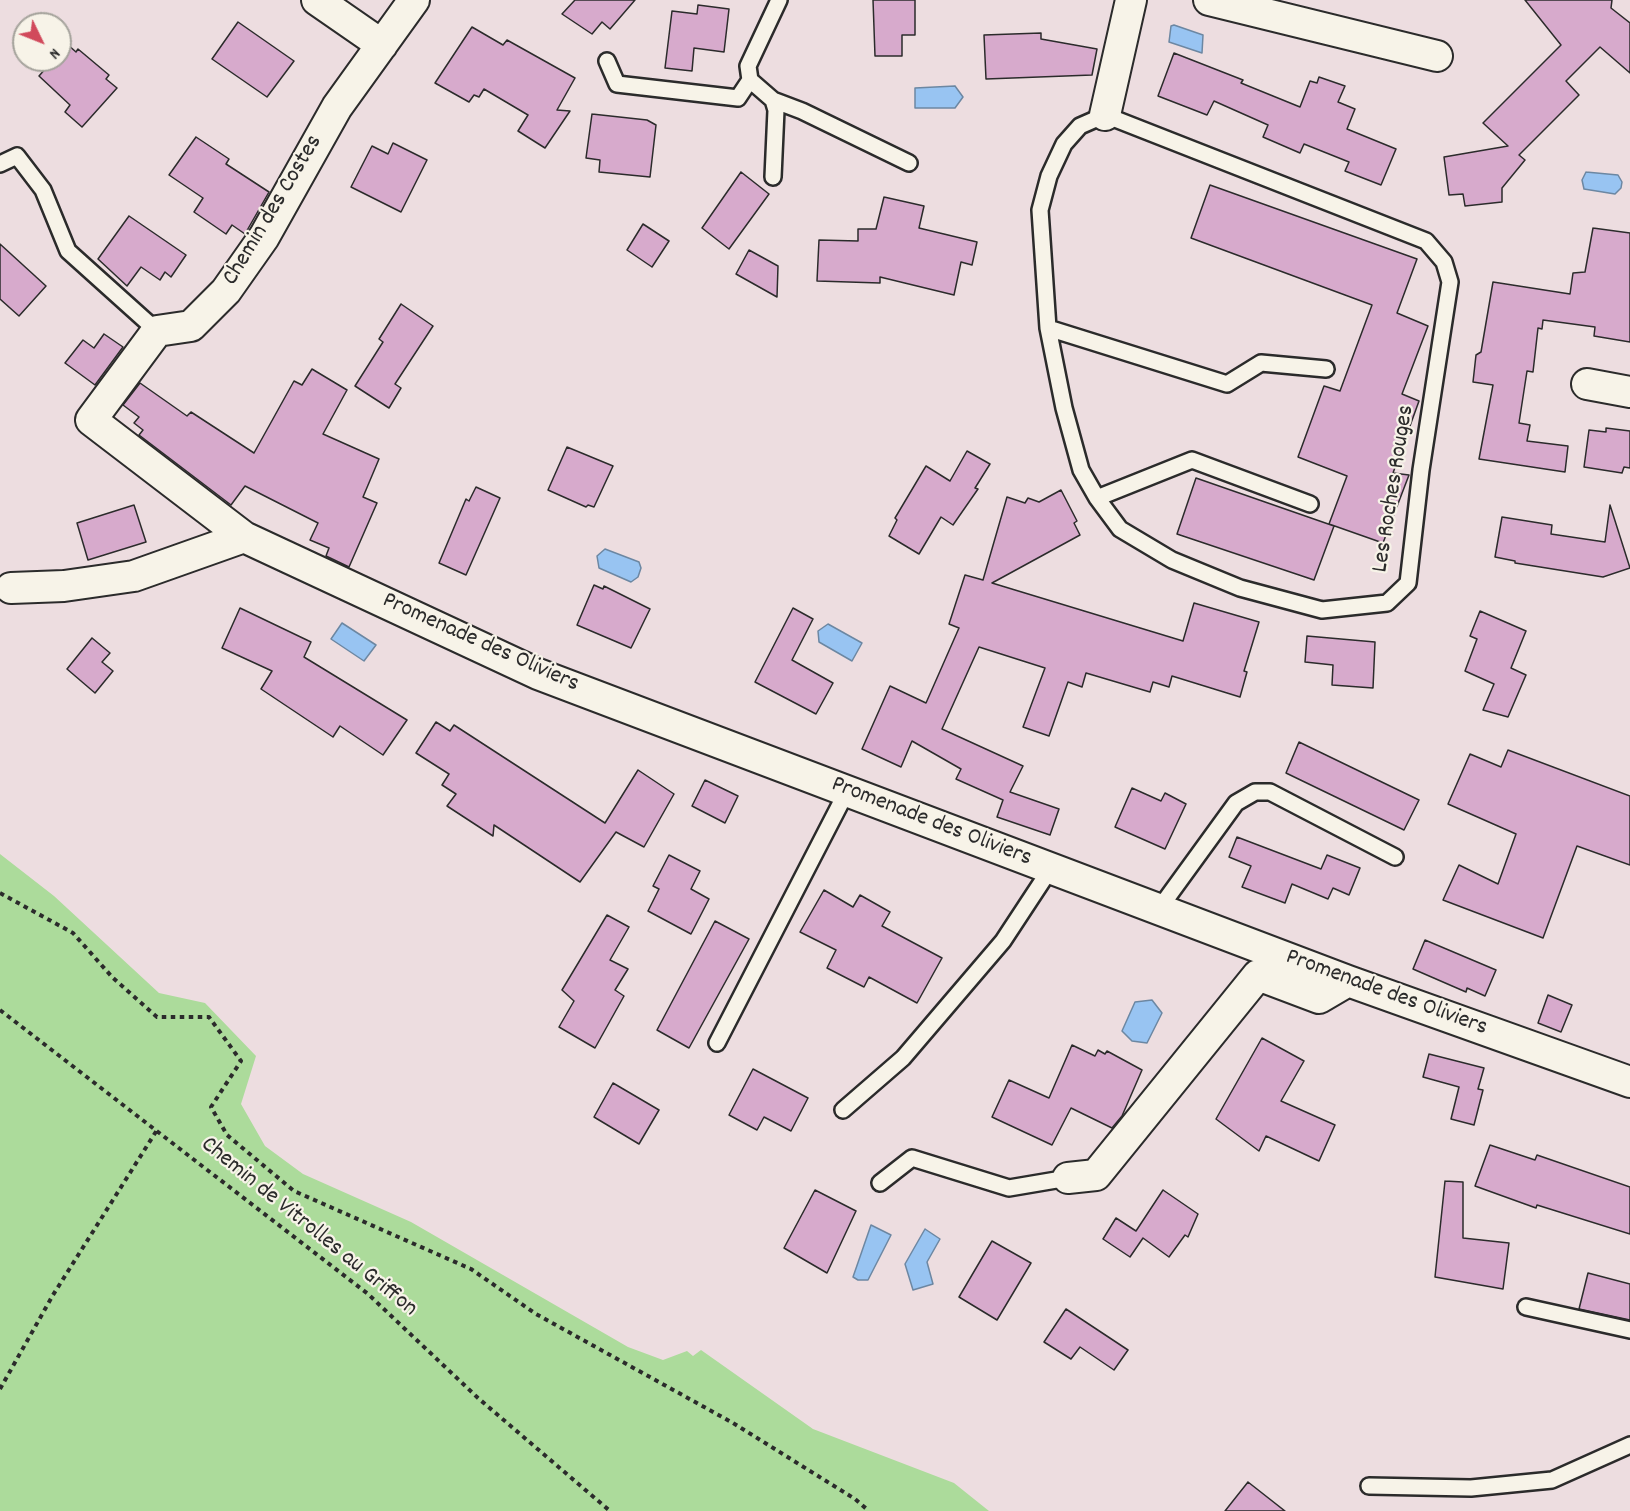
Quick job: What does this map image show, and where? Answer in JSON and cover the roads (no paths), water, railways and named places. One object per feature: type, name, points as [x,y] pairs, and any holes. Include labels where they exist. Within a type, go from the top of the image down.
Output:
[{"type":"street","points":[[317,0],[382,45]]},
{"type":"street","name":"Chemin des Costes","points":[[158,331],[191,326],[226,291],[264,237],[337,107],[414,0]]},
{"type":"street","points":[[1105,116],[1131,0]]},
{"type":"street","points":[[1209,0],[1437,56]]},
{"type":"street","points":[[158,331],[91,420],[244,537]]},
{"type":"street","points":[[1587,384],[1630,392]]},
{"type":"street","points":[[11,588],[63,586],[134,576],[244,537]]},
{"type":"street","name":"Promenade des Oliviers","points":[[244,537],[538,674],[1348,981],[1630,1082]]},
{"type":"street","points":[[1068,1178],[1096,1175],[1258,975],[1319,998],[1348,981]]},
{"type":"lane","points":[[779,0],[748,66],[750,80],[773,100],[802,111],[909,164]]},
{"type":"lane","points":[[607,61],[617,84],[738,98],[750,80]]},
{"type":"lane","points":[[773,100],[776,110],[773,177]]},
{"type":"lane","name":"Les Roches Rouges","points":[[1105,116],[1426,241],[1443,262],[1450,282],[1421,470],[1408,583],[1387,603],[1322,610],[1240,588],[1172,560],[1120,529],[1097,498],[1082,470],[1064,408],[1048,328],[1040,210],[1049,176],[1064,144],[1080,126],[1105,116]]},
{"type":"lane","points":[[0,164],[16,156],[43,190],[68,251],[158,331]]},
{"type":"lane","points":[[1048,328],[1227,384],[1261,363],[1326,369]]},
{"type":"lane","points":[[1097,498],[1192,460],[1310,504]]},
{"type":"lane","points":[[717,1043],[847,791]]},
{"type":"lane","points":[[1159,909],[1236,803],[1255,792],[1270,792],[1395,857]]},
{"type":"lane","points":[[843,1110],[903,1058],[996,950],[1051,868]]},
{"type":"lane","points":[[880,1183],[912,1158],[1009,1188],[1068,1178]]},
{"type":"lane","points":[[1526,1307],[1630,1330]]},
{"type":"lane","points":[[1369,1486],[1471,1488],[1552,1480],[1630,1445]]},
{"type":"water","points":[[1171,26],[1203,35],[1202,53],[1169,42]]},
{"type":"water","points":[[955,86],[963,97],[955,108],[915,108],[915,88]]},
{"type":"water","points":[[1586,172],[1618,175],[1622,182],[1621,188],[1615,194],[1584,189],[1582,180]]},
{"type":"water","points":[[605,549],[639,562],[641,568],[638,577],[631,582],[599,568],[597,556]]},
{"type":"water","points":[[342,623],[376,645],[364,661],[331,639]]},
{"type":"water","points":[[828,624],[862,643],[852,661],[819,642],[818,631]]},
{"type":"water","points":[[1152,1000],[1162,1013],[1147,1043],[1132,1041],[1122,1031],[1135,1002]]},
{"type":"water","points":[[871,1225],[891,1235],[868,1280],[858,1280],[853,1277]]},
{"type":"water","points":[[925,1229],[940,1239],[927,1262],[933,1284],[913,1290],[905,1264]]}]
